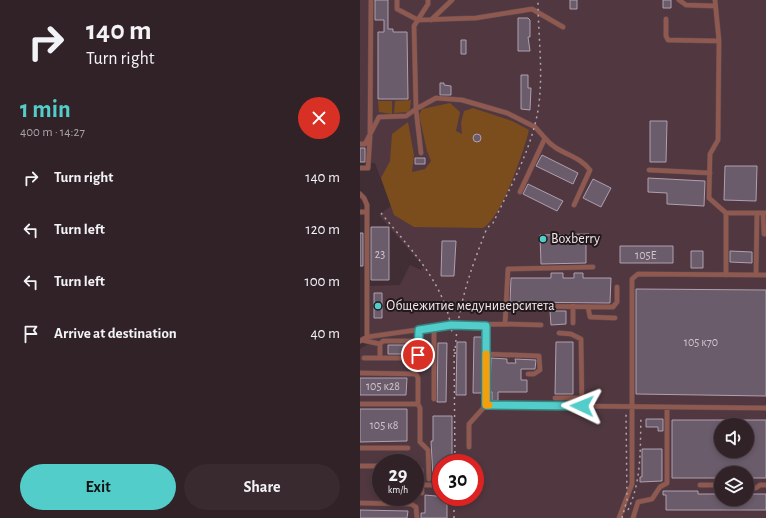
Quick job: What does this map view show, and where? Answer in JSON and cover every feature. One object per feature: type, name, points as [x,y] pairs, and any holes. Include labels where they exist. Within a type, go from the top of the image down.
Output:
[{"type":"street","points":[[360,168],[368,168],[370,137],[371,0]]},
{"type":"street","points":[[397,0],[397,8],[418,20],[476,18],[532,9],[563,27]]},
{"type":"street","points":[[420,153],[416,109],[414,26],[428,4],[428,0]]},
{"type":"street","points":[[431,20],[452,0]]},
{"type":"street","points":[[679,0],[689,6],[715,6]]},
{"type":"street","points":[[715,0],[719,41],[718,140],[710,154],[709,198],[726,213],[765,214],[764,234],[766,234]]},
{"type":"street","points":[[666,19],[666,36],[668,40],[719,41]]},
{"type":"street","points":[[360,144],[366,144],[379,116],[406,116],[436,98],[462,100],[507,113],[535,127],[552,147],[584,163],[590,170],[574,205]]},
{"type":"street","points":[[520,192],[545,138]]},
{"type":"street","points":[[649,170],[710,173]]},
{"type":"street","points":[[360,194],[366,201],[367,212],[367,336]]},
{"type":"street","points":[[360,212],[367,212]]},
{"type":"street","points":[[726,213],[726,275]]},
{"type":"street","points":[[756,213],[756,275]]},
{"type":"street","points":[[505,324],[507,270],[509,268],[593,267]]},
{"type":"street","points":[[619,518],[632,484],[632,279],[638,274],[766,275]]},
{"type":"street","points":[[506,306],[614,306],[617,302],[617,286]]},
{"type":"street","points":[[573,306],[573,323]]},
{"type":"street","points":[[588,306],[590,317],[616,318]]},
{"type":"street","points":[[361,340],[367,336],[451,325],[541,325]]},
{"type":"street","points":[[469,447],[469,424],[486,405],[486,326]]},
{"type":"street","points":[[434,328],[434,399]]},
{"type":"street","points":[[364,358],[417,358],[419,330]]},
{"type":"street","points":[[559,333],[571,334],[581,339],[582,406]]},
{"type":"street","points":[[361,340],[380,344],[383,341],[418,341]]},
{"type":"street","points":[[380,344],[380,358]]},
{"type":"street","points":[[486,354],[539,356],[540,370],[534,374],[528,374]]},
{"type":"street","points":[[360,373],[416,374],[418,378],[418,404],[420,408],[420,442],[429,453],[429,479]]},
{"type":"street","points":[[555,398],[582,398]]},
{"type":"street","points":[[360,404],[418,404]]},
{"type":"street","points":[[486,405],[633,408],[766,408]]},
{"type":"street","points":[[633,518],[638,502],[652,499],[661,485],[667,483],[667,408]]},
{"type":"street","points":[[360,448],[408,448]]},
{"type":"street","points":[[360,466],[372,466]]},
{"type":"street","points":[[700,485],[714,485]]},
{"type":"street","points":[[754,488],[760,485],[766,485]]},
{"type":"street","points":[[360,503],[411,504],[416,507],[417,518]]},
{"type":"shaded area","points":[[360,0],[766,0],[766,518],[360,518],[360,349],[370,343],[370,286],[400,285],[410,265],[421,270],[423,266],[379,215],[391,206],[375,163],[360,162]]},
{"type":"shaded area","points":[[411,100],[410,109],[408,112],[394,113],[395,101]]},
{"type":"shaded area","points":[[378,101],[392,101],[392,114],[379,112]]},
{"type":"shaded area","points":[[450,103],[460,112],[456,131],[462,134],[461,123],[464,111],[473,108],[512,121],[529,130],[517,168],[504,199],[490,222],[483,228],[414,227],[394,215],[381,178],[390,161],[392,134],[408,122],[414,155],[412,172],[425,169],[431,161],[427,151],[419,115],[422,109]]},
{"type":"building","points":[[375,0],[388,0],[388,29],[393,29],[393,32],[407,32],[408,99],[378,99],[378,32],[384,32],[384,20],[375,20]]},
{"type":"building","points":[[570,0],[577,0],[577,9],[570,9]]},
{"type":"building","points":[[663,0],[671,0],[671,8],[663,8]]},
{"type":"building","points":[[518,18],[528,18],[530,20],[530,37],[528,37],[530,51],[518,51]]},
{"type":"building","points":[[461,40],[466,40],[466,54],[461,54]]},
{"type":"building","points":[[521,75],[528,75],[528,88],[531,88],[530,110],[521,109]]},
{"type":"building","points":[[440,83],[451,86],[451,95],[440,95]]},
{"type":"building","points":[[650,121],[667,121],[666,162],[650,162]]},
{"type":"building","points":[[475,134],[479,134],[481,138],[479,142],[475,142],[473,140],[473,136]]},
{"type":"building","points":[[360,148],[365,148],[365,162],[360,162]]},
{"type":"building","points":[[542,155],[578,173],[573,184],[536,166]]},
{"type":"building","points":[[415,158],[425,158],[425,164],[415,164]]},
{"type":"building","points":[[725,166],[757,166],[756,201],[724,200]]},
{"type":"building","points":[[648,178],[705,181],[704,206],[667,204],[667,193],[648,192]]},
{"type":"building","points":[[593,179],[611,188],[601,207],[583,198]]},
{"type":"building","points":[[528,184],[563,201],[557,211],[523,194]]},
{"type":"building","points":[[371,227],[389,227],[389,280],[371,280]]},
{"type":"building","points":[[360,233],[363,233],[363,266],[360,266]]},
{"type":"building","points":[[589,234],[589,243],[586,243],[586,263],[541,264],[540,235]]},
{"type":"building","points":[[442,241],[456,241],[454,276],[441,276]]},
{"type":"building","points":[[620,246],[673,246],[673,263],[620,263]]},
{"type":"building","points":[[691,251],[703,251],[703,268],[691,268]]},
{"type":"building","points":[[730,251],[752,252],[752,263],[730,262]]},
{"type":"building","points":[[551,273],[563,273],[563,278],[574,278],[574,273],[583,273],[583,278],[611,278],[610,303],[510,302],[511,278],[551,278]]},
{"type":"building","points":[[636,289],[766,290],[766,396],[636,394]]},
{"type":"building","name":"Общежитие медуниверситета","points":[[374,293],[382,293],[382,318],[374,318]]},
{"type":"building","points":[[550,311],[566,311],[566,324],[551,325]]},
{"type":"building","points":[[474,337],[482,337],[482,393],[473,393]]},
{"type":"building","points":[[457,342],[466,342],[466,395],[456,395]]},
{"type":"building","points":[[556,342],[573,342],[573,394],[555,394]]},
{"type":"building","points":[[438,343],[447,343],[446,402],[437,402]]},
{"type":"building","points":[[388,345],[415,345],[414,354],[388,354]]},
{"type":"building","points":[[491,358],[507,359],[507,363],[516,363],[515,359],[536,360],[535,369],[521,369],[521,380],[527,380],[527,392],[498,392],[498,401],[492,401],[492,392],[490,392]]},
{"type":"building","points":[[360,378],[407,378],[406,395],[360,395]]},
{"type":"building","points":[[360,409],[407,409],[407,441],[360,442]]},
{"type":"building","points":[[433,416],[452,416],[452,454],[432,454],[432,459],[431,441],[433,441]]},
{"type":"building","points":[[646,419],[663,419],[663,431],[658,431],[658,427],[646,427]]},
{"type":"building","points":[[672,420],[714,420],[714,458],[754,458],[754,420],[766,420],[766,478],[754,478],[754,466],[714,466],[714,478],[672,478]]},
{"type":"building","points":[[642,449],[662,449],[662,481],[640,482],[640,477],[642,477]]},
{"type":"building","points":[[663,491],[698,491],[698,494],[714,494],[714,506],[754,506],[754,494],[766,494],[766,510],[666,510],[666,495],[663,495]]},
{"type":"building","points":[[425,495],[432,496],[432,506],[447,506],[447,518],[421,518],[421,513],[425,513]]},
{"type":"building","points":[[360,510],[408,511],[407,518],[360,518]]},
{"type":"railway","points":[[455,354],[458,321],[465,290],[475,259],[487,228],[493,223],[516,176],[526,152],[538,112],[541,81],[538,0]]},
{"type":"railway","points":[[381,213],[426,268],[435,283],[443,299],[452,333]]},
{"type":"railway","points":[[454,349],[455,454]]},
{"type":"railway","points":[[622,518],[627,500],[626,412]]},
{"type":"railway","points":[[628,510],[633,499],[638,476],[641,416]]},
{"type":"railway","points":[[454,506],[454,518]]},
{"type":"slow traffic","points":[[486,354],[486,405],[489,405]]},
{"type":"place","name":"Boxberry","points":[[543,239]]},
{"type":"place","name":"Общежитие медуниверситета","points":[[378,306]]},
{"type":"route","points":[[418,355],[419,330],[451,325],[486,326],[486,405],[539,404],[582,406]]}]
